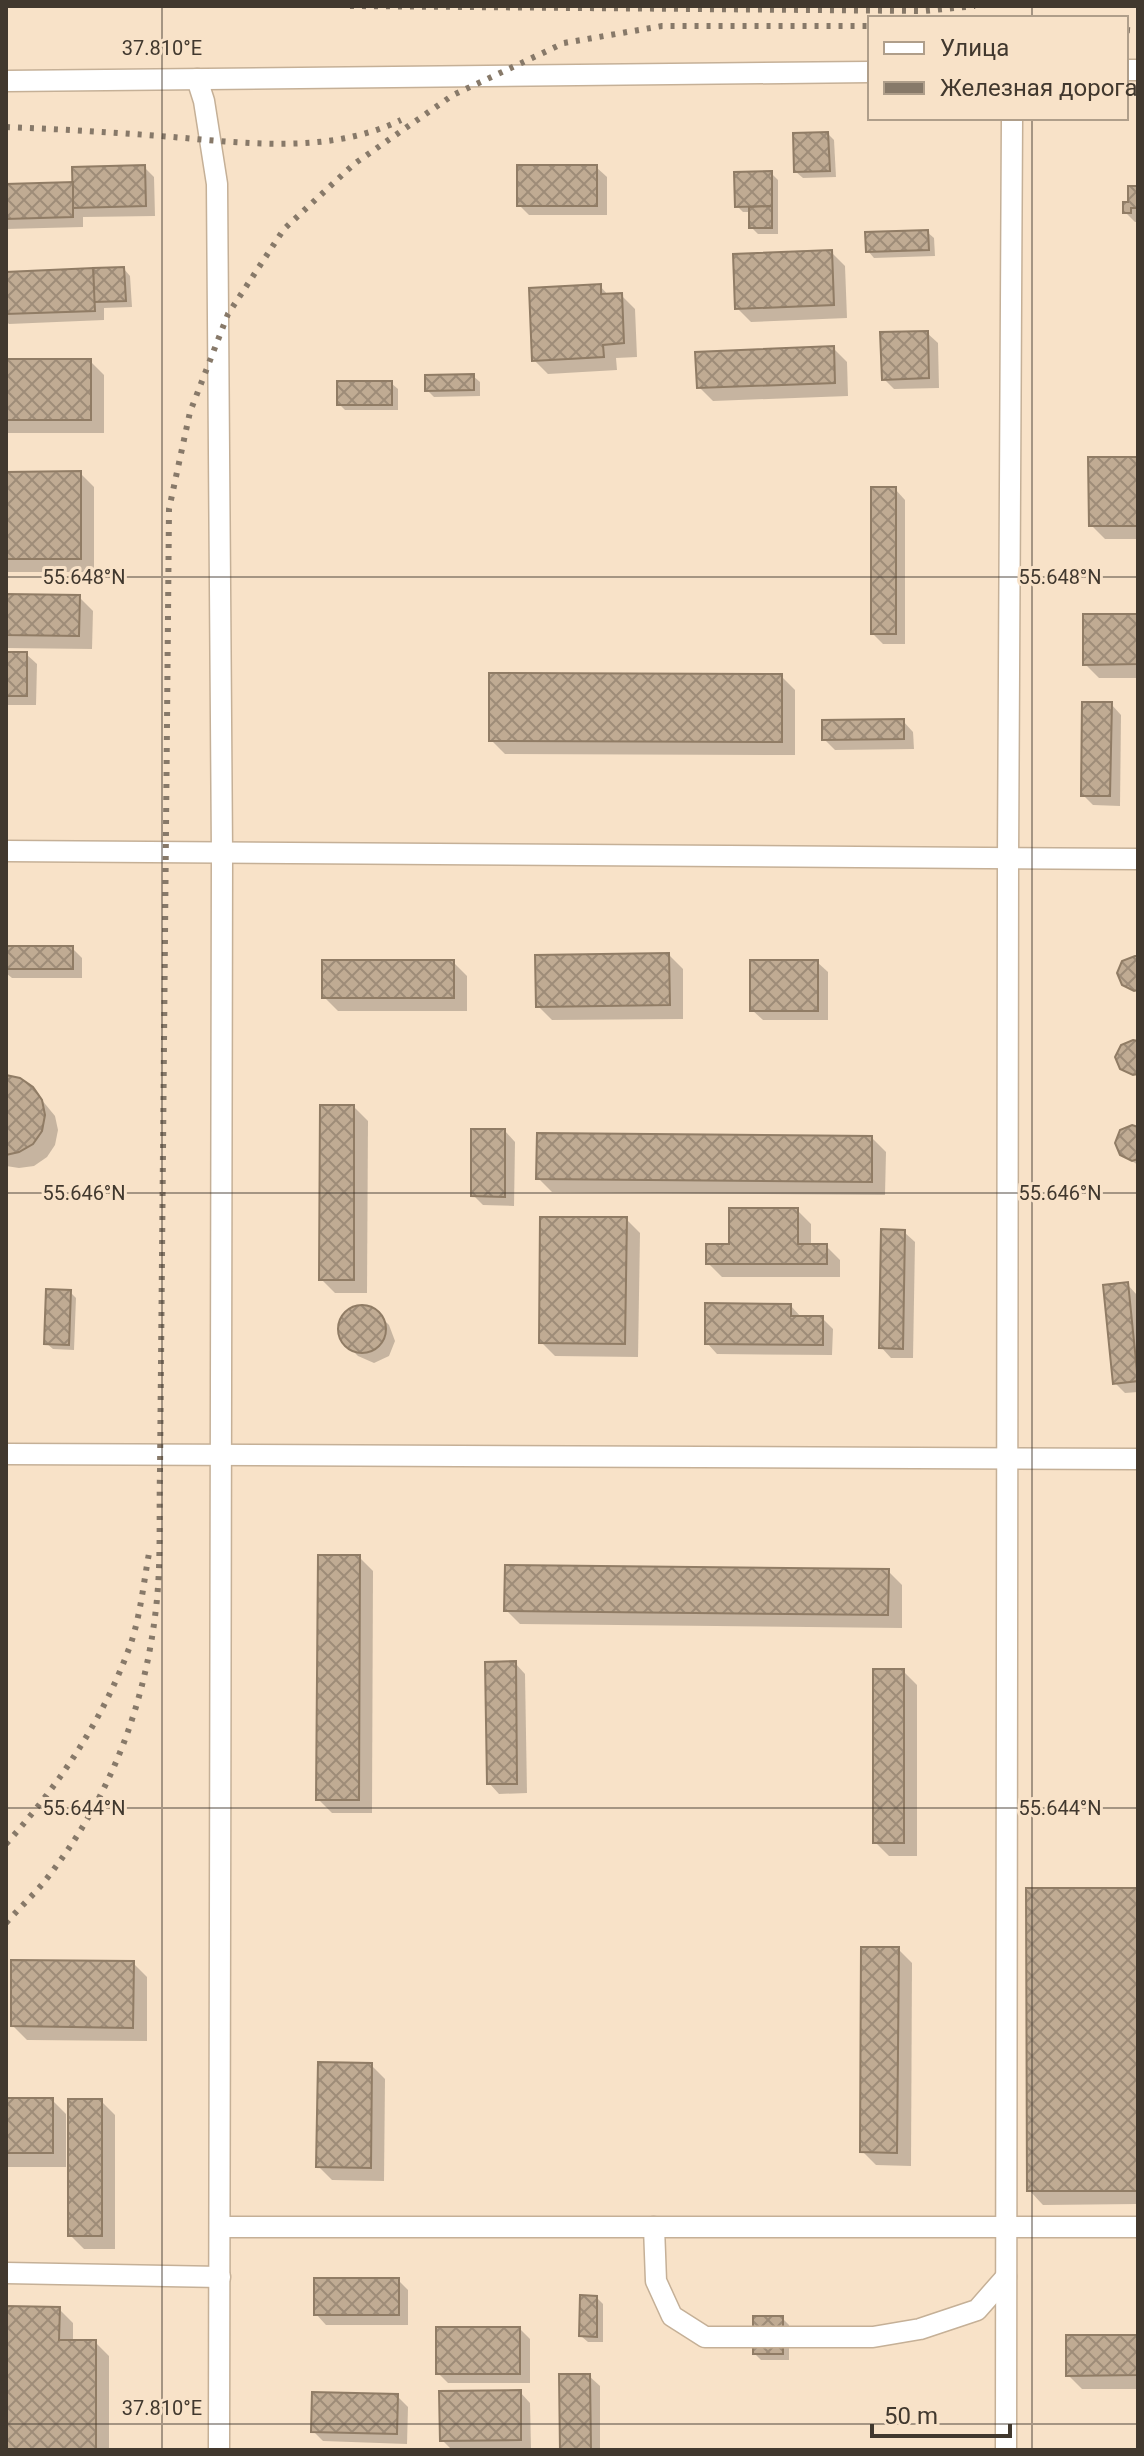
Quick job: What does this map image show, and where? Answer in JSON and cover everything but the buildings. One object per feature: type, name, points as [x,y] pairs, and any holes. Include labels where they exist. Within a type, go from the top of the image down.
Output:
[{"type":"lane","points":[[6,81],[868,72]]},
{"type":"lane","points":[[197,79],[204,101],[217,184],[222,853],[219,2450]]},
{"type":"lane","points":[[1006,2450],[1012,120]]},
{"type":"lane","points":[[6,851],[1138,859]]},
{"type":"lane","points":[[6,1454],[1138,1459]]},
{"type":"lane","points":[[220,2227],[1138,2227]]},
{"type":"lane","points":[[654,2227],[656,2281],[672,2316],[705,2337],[873,2337],[920,2329],[977,2310],[1006,2277]]},
{"type":"lane","points":[[6,2273],[220,2277]]},
{"type":"railway","points":[[350,6],[924,11],[975,6]]},
{"type":"railway","points":[[6,1923],[46,1880],[73,1842],[109,1777],[135,1709],[152,1636],[159,1551],[169,509],[190,412],[228,314],[284,229],[354,164],[453,95],[564,43],[662,26],[868,26]]},
{"type":"railway","points":[[1128,30],[1138,31]]},
{"type":"railway","points":[[6,127],[282,144],[343,139],[401,120]]},
{"type":"railway","points":[[6,1844],[62,1775],[108,1698],[131,1643],[150,1548]]}]
